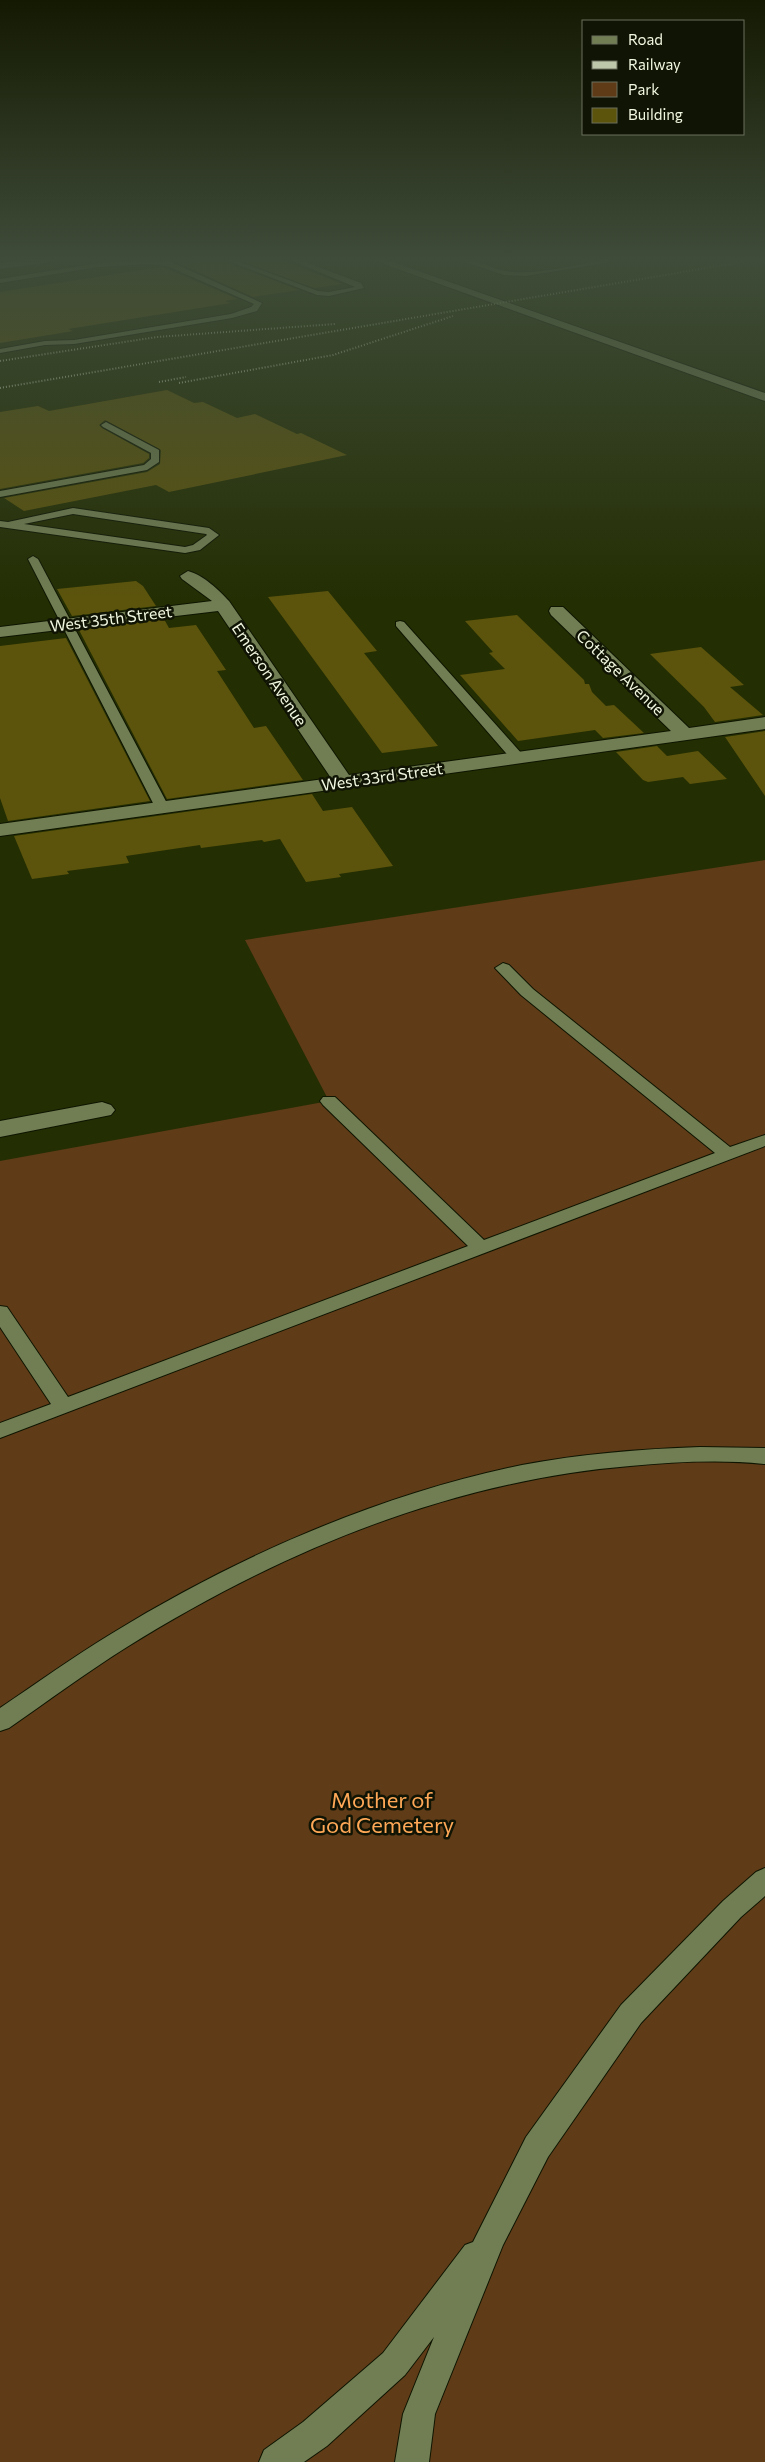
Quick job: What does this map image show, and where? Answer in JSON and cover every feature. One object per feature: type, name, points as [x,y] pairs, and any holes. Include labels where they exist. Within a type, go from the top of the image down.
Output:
[{"type":"street","points":[[700,374],[765,397]]},
{"type":"street","name":"Emerson Avenue","points":[[188,576],[215,595],[223,605],[343,781]]},
{"type":"street","name":"West 35th Street","points":[[0,632],[223,605]]},
{"type":"street","name":"Cottage Avenue","points":[[558,611],[685,734]]},
{"type":"street","name":"West 33rd Street","points":[[0,830],[765,723]]},
{"type":"street","points":[[0,1129],[102,1110]]},
{"type":"lane","points":[[0,494],[148,466],[156,460],[156,452],[106,425]]},
{"type":"lane","points":[[73,511],[209,531],[214,535],[196,548],[185,550],[5,524],[49,514],[73,511]]},
{"type":"lane","points":[[33,559],[162,807]]},
{"type":"lane","points":[[400,624],[517,757]]},
{"type":"lane","points":[[503,968],[527,992],[728,1154]]},
{"type":"lane","points":[[329,1101],[481,1248]]},
{"type":"lane","points":[[0,1431],[765,1140]]},
{"type":"lane","points":[[0,1312],[64,1407]]},
{"type":"lane","points":[[0,1721],[137,1629],[236,1575],[321,1535],[430,1495],[535,1469],[628,1458],[702,1454],[765,1456]]},
{"type":"lane","points":[[412,2462],[420,2414],[491,2236],[537,2147],[631,2014],[732,1909],[765,1880]]},
{"type":"lane","points":[[276,2462],[315,2434],[394,2364],[491,2236]]},
{"type":"green space","name":"Mother of God Cemetery","points":[[765,860],[765,2462],[0,2462],[0,1161],[329,1101],[245,940]]},
{"type":"building","points":[[167,390],[194,403],[203,402],[237,418],[255,414],[347,455],[169,492],[156,485],[24,511],[4,498],[147,472],[160,464],[161,450],[105,420],[99,425],[102,428],[149,454],[149,458],[143,463],[0,489],[0,412],[38,406],[49,411]]},
{"type":"building","points":[[136,581],[143,586],[156,606],[72,616],[57,589]]},
{"type":"building","points":[[328,591],[377,651],[364,653],[438,746],[382,753],[268,597]]},
{"type":"building","points":[[517,615],[584,680],[585,684],[589,684],[592,692],[606,706],[614,705],[644,733],[603,738],[595,730],[518,741],[460,675],[505,669],[489,653],[493,652],[465,621]]},
{"type":"building","points":[[164,619],[169,628],[196,625],[226,670],[217,671],[254,728],[266,726],[303,780],[167,799],[79,630]]},
{"type":"building","points":[[66,638],[150,801],[8,821],[0,798],[0,646]]},
{"type":"building","points":[[701,647],[744,685],[730,687],[763,715],[715,722],[704,707],[650,654]]},
{"type":"building","points":[[765,731],[765,796],[725,737]]},
{"type":"building","points":[[657,746],[667,756],[698,751],[727,779],[690,784],[683,777],[648,782],[643,780],[616,752]]},
{"type":"building","points":[[312,794],[323,811],[352,807],[393,866],[339,874],[341,877],[306,882],[280,839],[201,848],[200,845],[126,856],[129,863],[67,871],[69,874],[32,879],[14,836]]},
{"type":"railway","points":[[0,388],[83,374]]},
{"type":"railway","points":[[179,383],[229,374]]},
{"type":"railway","points":[[159,382],[186,377]]}]
